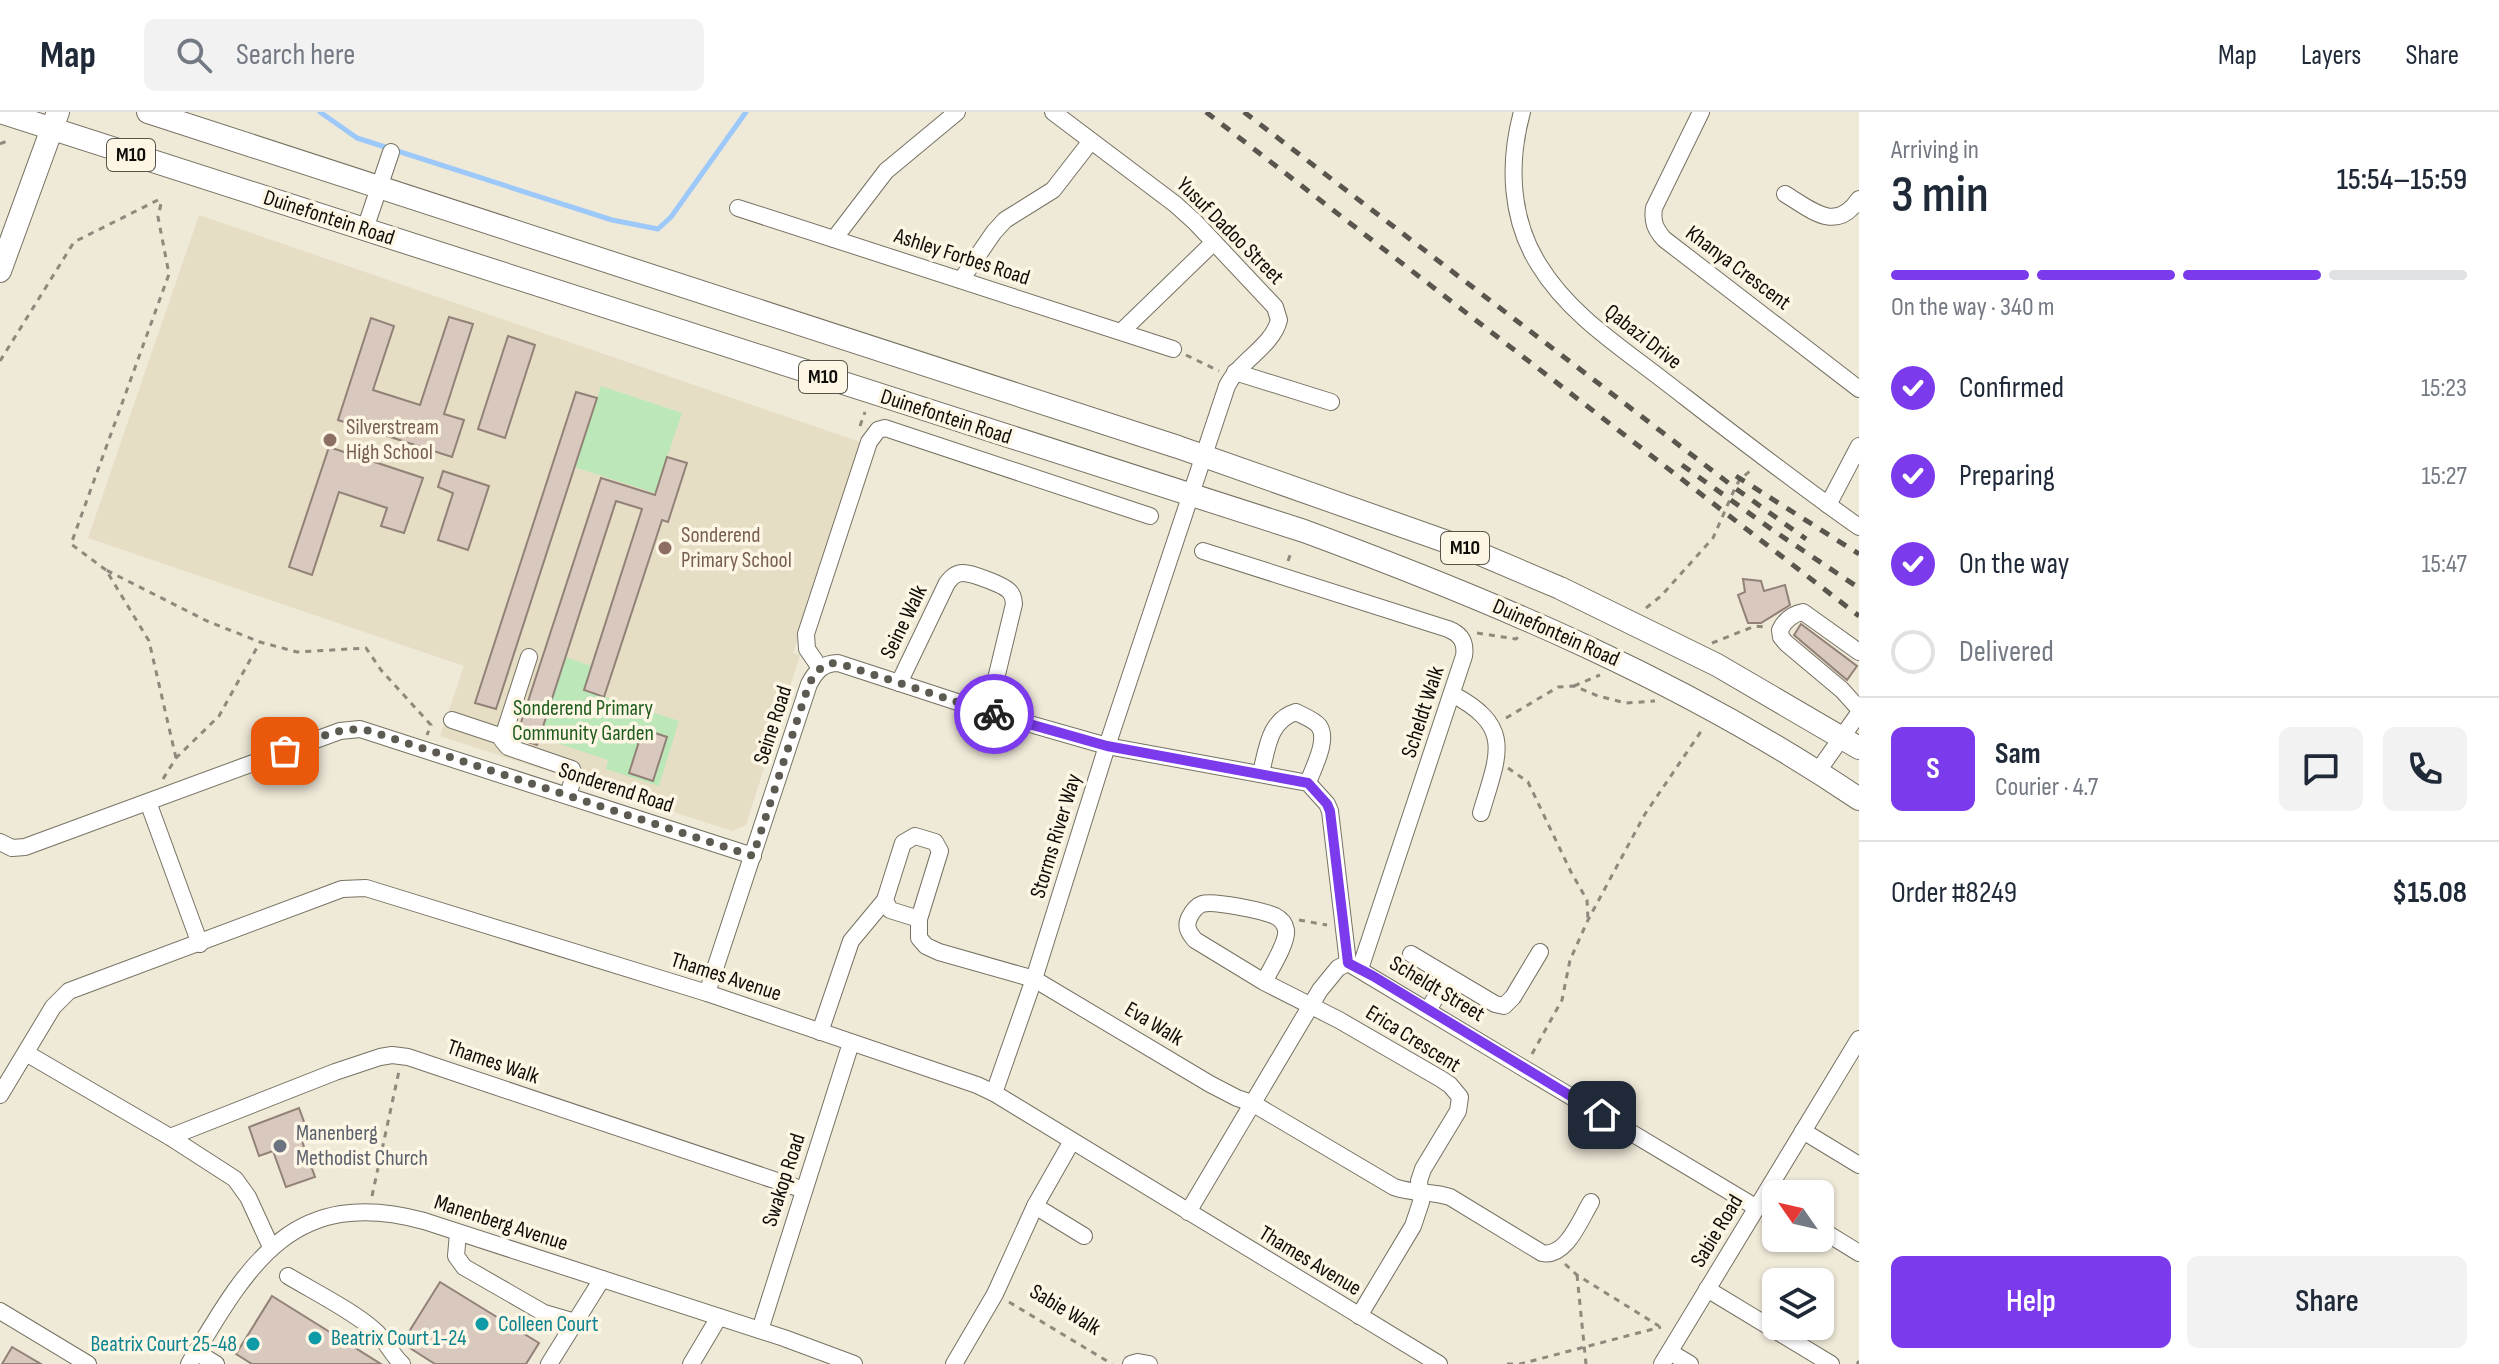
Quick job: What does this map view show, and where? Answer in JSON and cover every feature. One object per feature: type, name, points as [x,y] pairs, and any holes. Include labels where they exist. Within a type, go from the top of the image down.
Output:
[{"type":"main road","name":"Duinefontein Road","points":[[0,112],[54,121],[365,229],[1304,531],[1546,627],[1690,697],[1818,771],[1859,799]]},
{"type":"main road","name":"Duinefontein Road","points":[[148,112],[1204,456],[1434,536],[1560,588],[1717,665],[1850,743]]},
{"type":"main road","points":[[0,271],[54,121]]},
{"type":"street","points":[[834,239],[886,171],[957,112]]},
{"type":"street","name":"Yusuf Dadoo Street","points":[[1053,112],[1175,204],[1275,307],[1277,327],[1229,373],[1204,456]]},
{"type":"street","name":"Qabazi Drive","points":[[1522,112],[1514,146],[1514,193],[1529,247],[1550,282],[1596,328],[1763,458],[1859,527]]},
{"type":"street","name":"Khanya Crescent","points":[[1701,112],[1654,208],[1652,218],[1657,230],[1664,239],[1859,389]]},
{"type":"street","points":[[961,280],[1005,220],[1053,190],[1091,141]]},
{"type":"street","points":[[365,229],[391,152]]},
{"type":"street","points":[[1785,194],[1828,217],[1839,217],[1850,212],[1859,199]]},
{"type":"street","name":"Ashley Forbes Road","points":[[738,208],[1177,351]]},
{"type":"street","points":[[1122,331],[1214,242]]},
{"type":"street","points":[[1229,373],[1331,402]]},
{"type":"street","points":[[820,668],[807,649],[806,634],[869,442],[878,430],[885,428],[1150,516]]},
{"type":"street","points":[[1828,505],[1859,446]]},
{"type":"street","name":"Storms River Way","points":[[994,1093],[1204,456]]},
{"type":"street","name":"Scheldt Walk","points":[[1203,551],[1454,631],[1463,640],[1465,647],[1452,694],[1354,966]]},
{"type":"street","name":"Seine Walk","points":[[899,683],[947,583],[952,577],[965,573],[1001,585],[1013,596],[1014,604],[988,712]]},
{"type":"street","points":[[1818,771],[1850,743],[1859,711],[1842,690],[1786,643],[1780,630],[1788,618],[1803,612],[1859,652]]},
{"type":"street","points":[[529,657],[503,743],[572,769],[574,776],[568,795]]},
{"type":"street","name":"Seine Road","points":[[707,993],[809,684],[820,668],[829,663],[838,663],[988,712],[1107,746],[1308,783]]},
{"type":"street","points":[[1452,694],[1483,712],[1497,742],[1481,813]]},
{"type":"street","points":[[1188,1212],[1328,978],[1338,968],[1354,966],[1330,811],[1308,783],[1323,739],[1321,729],[1296,712],[1280,720],[1272,732],[1261,773]]},
{"type":"street","points":[[452,720],[503,737]]},
{"type":"street","name":"Sonderend Road","points":[[0,842],[12,848],[25,847],[340,731],[360,729],[753,856]]},
{"type":"street","points":[[148,802],[200,944]]},
{"type":"street","points":[[820,1032],[851,941],[885,900],[903,843],[915,836],[935,842],[940,851],[919,919],[919,938],[926,946],[1034,979]]},
{"type":"street","name":"Thames Avenue","points":[[0,1095],[53,1007],[69,991],[342,889],[366,888],[707,993],[994,1093],[1439,1364]]},
{"type":"street","points":[[885,900],[890,910],[919,919]]},
{"type":"street","points":[[1264,982],[1286,937],[1283,922],[1269,914],[1200,904],[1187,925],[1188,932],[1195,940],[1264,982],[1311,1005]]},
{"type":"street","points":[[1411,954],[1495,1004],[1504,1006],[1513,997],[1540,952]]},
{"type":"street","name":"Scheldt Street","points":[[1354,966],[1525,1068],[1762,1199]]},
{"type":"street","points":[[1428,1010],[1448,977]]},
{"type":"street","name":"Eva Walk","points":[[1034,979],[1210,1084],[1252,1103]]},
{"type":"street","name":"Erica Crescent","points":[[1311,1005],[1441,1079],[1457,1092],[1460,1103],[1458,1111],[1423,1169],[1419,1181],[1420,1193]]},
{"type":"street","name":"Sabie Road","points":[[1777,1180],[1859,1039]]},
{"type":"street","name":"Swakop Road","points":[[760,1330],[851,1043]]},
{"type":"street","points":[[26,1053],[170,1137],[235,1179],[248,1197],[271,1247]]},
{"type":"street","name":"Thames Walk","points":[[170,1137],[335,1072],[380,1057],[402,1056],[804,1190]]},
{"type":"street","points":[[1252,1103],[1394,1187],[1450,1197],[1542,1253],[1554,1253],[1564,1244],[1591,1202]]},
{"type":"street","points":[[1803,1131],[1859,1165]]},
{"type":"street","points":[[954,1364],[995,1294],[1032,1213],[1072,1141]]},
{"type":"street","points":[[1359,1316],[1413,1226],[1421,1202],[1420,1193]]},
{"type":"street","name":"Sabie Road","points":[[1670,1351],[1762,1207]]},
{"type":"street","name":"Manenberg Avenue","points":[[193,1358],[239,1283],[271,1247],[291,1233],[325,1218],[363,1212],[403,1216],[458,1233],[760,1330],[854,1364]]},
{"type":"street","points":[[1032,1213],[1084,1236]]},
{"type":"street","points":[[458,1233],[456,1256],[464,1267],[544,1313],[575,1322]]},
{"type":"street","points":[[1834,1238],[1859,1253]]},
{"type":"street","points":[[288,1276],[369,1326],[383,1338],[402,1364]]},
{"type":"street","points":[[549,1364],[602,1279]]},
{"type":"street","points":[[1707,1289],[1831,1364]]},
{"type":"street","points":[[0,1311],[88,1364]]},
{"type":"street","points":[[691,1364],[719,1317]]},
{"type":"street","points":[[1670,1351],[1690,1364]]},
{"type":"street","points":[[193,1358],[216,1364]]},
{"type":"street","points":[[1131,1364],[1149,1364]]},
{"type":"path","points":[[0,144],[9,140]]},
{"type":"path","points":[[0,361],[74,242],[162,199],[158,217],[169,274],[71,544],[106,570],[207,621],[260,642],[297,652],[366,648],[381,670],[431,725],[421,748]]},
{"type":"path","points":[[1177,351],[1229,373]]},
{"type":"path","points":[[1644,609],[1661,596],[1713,538],[1740,479],[1757,465]]},
{"type":"path","points":[[106,570],[149,641],[176,758]]},
{"type":"path","points":[[1712,643],[1761,626]]},
{"type":"path","points":[[1477,632],[1516,639],[1519,636]]},
{"type":"path","points":[[148,802],[176,758],[219,716],[260,642]]},
{"type":"path","points":[[1492,726],[1558,687],[1574,686],[1603,674]]},
{"type":"path","points":[[1574,686],[1626,703],[1656,701]]},
{"type":"path","points":[[1525,1068],[1562,1000],[1570,960],[1588,920],[1645,814],[1705,726]]},
{"type":"path","points":[[1495,758],[1528,782],[1587,900],[1588,920]]},
{"type":"path","points":[[371,1200],[402,1056]]},
{"type":"path","points":[[1554,1253],[1577,1275],[1661,1327],[1670,1351]]},
{"type":"path","points":[[1577,1275],[1586,1364]]},
{"type":"path","name":"Sabie Walk","points":[[995,1294],[1112,1364]]},
{"type":"path","points":[[1507,1364],[1520,1364],[1661,1327]]},
{"type":"shaded area","points":[[199,215],[863,443],[793,653],[800,655],[746,825],[732,831],[440,736],[464,666],[88,538]]},
{"type":"green space","points":[[601,386],[682,413],[655,493],[574,467]]},
{"type":"green space","name":"Sonderend Primary Community Garden","points":[[565,657],[592,666],[584,690],[679,721],[659,786],[606,769],[608,760],[539,737]],"holes":[[[643,730],[667,738],[653,781],[629,773]]]},
{"type":"building","points":[[449,317],[473,324],[444,414],[464,420],[452,457],[338,420],[371,318],[394,326],[373,390],[420,405]]},
{"type":"building","points":[[508,336],[535,345],[505,438],[478,429]]},
{"type":"building","points":[[576,392],[597,398],[496,709],[475,703]]},
{"type":"building","points":[[329,447],[423,478],[404,533],[381,526],[387,508],[339,492],[312,575],[289,567]]},
{"type":"building","points":[[667,457],[687,463],[668,522],[662,520],[604,697],[584,690],[642,509],[616,501],[537,745],[516,738],[601,478],[655,495]]},
{"type":"building","points":[[443,471],[489,486],[468,550],[438,540],[453,493],[438,487]]},
{"type":"building","points":[[1743,579],[1761,581],[1764,591],[1785,585],[1790,605],[1761,623],[1748,623],[1738,595],[1745,592]]},
{"type":"building","points":[[1801,624],[1857,666],[1847,680],[1794,635]]},
{"type":"building","points":[[643,729],[667,737],[653,781],[629,773]]},
{"type":"building","name":"Manenberg Methodist Church","points":[[299,1108],[310,1138],[302,1141],[315,1177],[286,1187],[273,1151],[259,1156],[249,1127]]},
{"type":"building","points":[[440,1282],[539,1343],[526,1364],[435,1364],[402,1343]]},
{"type":"building","points":[[272,1296],[381,1364],[252,1364],[236,1354]]},
{"type":"building","points":[[12,1347],[41,1364],[2,1364]]},
{"type":"waterway","points":[[320,112],[357,138],[612,220],[658,229],[671,217],[746,112]]},
{"type":"railway","points":[[1206,112],[1859,616]]},
{"type":"railway","points":[[1244,112],[1806,539]]},
{"type":"railway","points":[[1682,465],[1859,588]]},
{"type":"railway","points":[[1736,476],[1859,554]]},
{"type":"way so far","points":[[285,751],[340,731],[370,731],[753,856],[809,684],[820,668],[829,663],[838,663],[994,714]]},
{"type":"place","name":"Silverstream High School","points":[[330,440]]},
{"type":"place","name":"Sonderend Primary School","points":[[665,548]]},
{"type":"place","name":"Manenberg Methodist Church","points":[[280,1146]]},
{"type":"place","name":"Colleen Court","points":[[482,1324]]},
{"type":"place","name":"Beatrix Court 1-24","points":[[315,1338]]},
{"type":"place","name":"Beatrix Court 25-48","points":[[253,1344]]},
{"type":"route","points":[[994,714],[1107,746],[1308,783],[1330,811],[1348,963],[1602,1115]]}]
